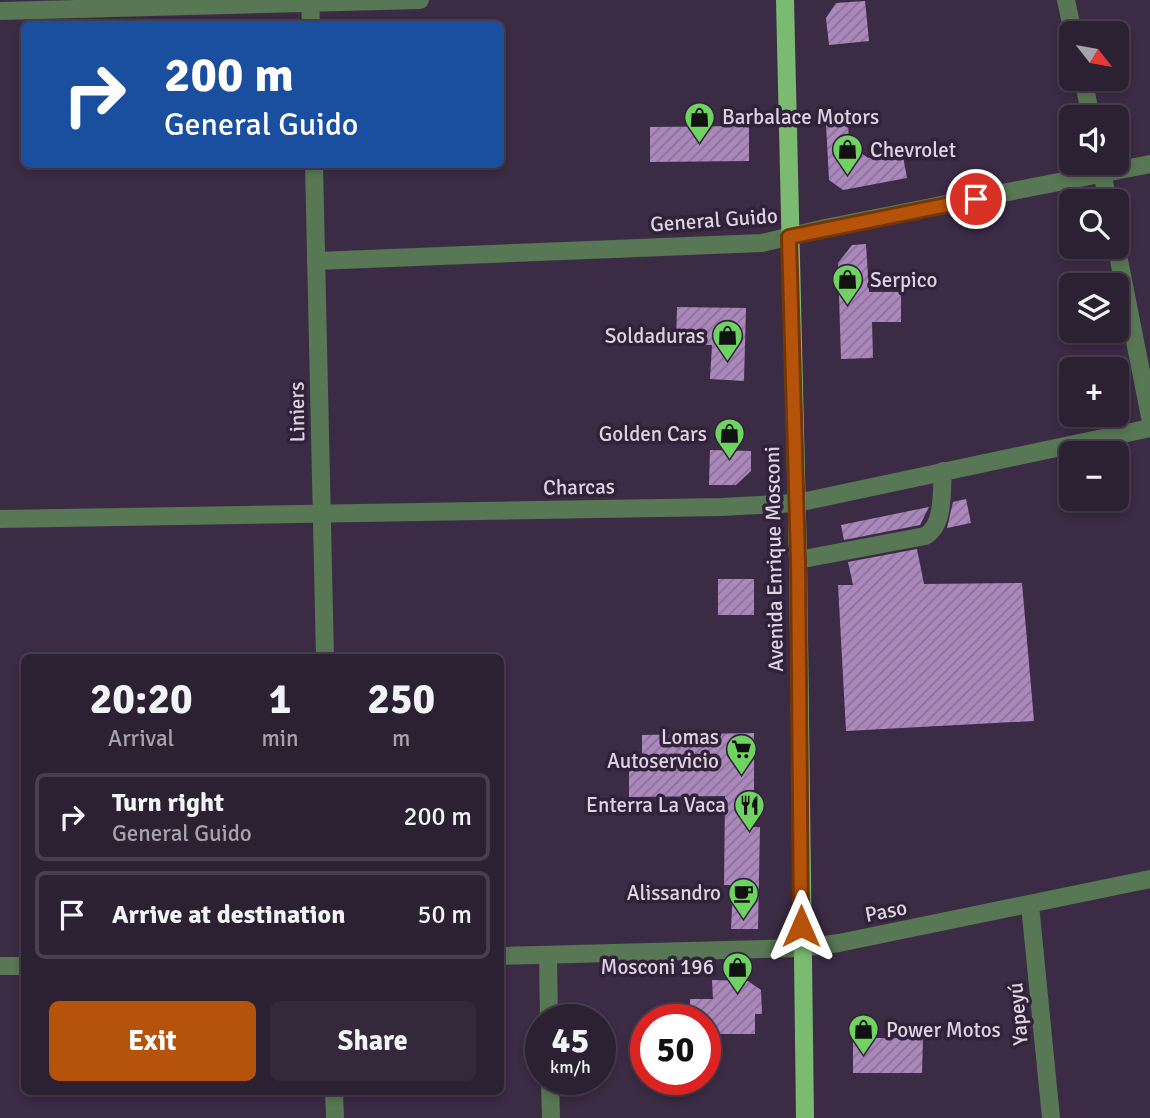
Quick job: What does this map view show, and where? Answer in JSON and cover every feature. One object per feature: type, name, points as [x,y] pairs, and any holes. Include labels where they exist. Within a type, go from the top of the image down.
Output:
[{"type":"main road","name":"Avenida Enrique Mosconi","points":[[785,0],[797,503],[805,1118]]},
{"type":"street","points":[[0,11],[420,0]]},
{"type":"street","points":[[1066,0],[1070,21]]},
{"type":"street","points":[[310,2],[311,21]]},
{"type":"street","name":"General Guido","points":[[1129,166],[1150,164]]},
{"type":"street","name":"Liniers","points":[[314,168],[325,654]]},
{"type":"street","name":"General Guido","points":[[316,261],[762,243],[1073,175]]},
{"type":"street","points":[[1119,259],[1150,417]]},
{"type":"street","name":"Charcas","points":[[0,519],[721,507],[797,503],[1150,428]]},
{"type":"street","points":[[798,560],[925,536],[933,532],[937,524],[943,471]]},
{"type":"street","name":"Paso","points":[[504,956],[801,948],[1030,905],[1150,879]]},
{"type":"street","name":"Yapeyú","points":[[1030,905],[1051,1118]]},
{"type":"street","points":[[548,955],[549,1004]]},
{"type":"street","points":[[0,966],[21,965]]},
{"type":"street","points":[[334,1095],[335,1118]]},
{"type":"street","points":[[550,1095],[551,1118]]},
{"type":"building","points":[[865,1],[869,41],[829,45],[826,18],[836,3]]},
{"type":"building","points":[[848,123],[849,144],[868,158],[902,151],[907,178],[843,190],[829,180],[826,124]]},
{"type":"building","name":"Barbalace Motors","points":[[749,126],[749,161],[650,162],[650,127]]},
{"type":"building","points":[[866,244],[869,292],[901,292],[901,322],[872,322],[873,358],[841,359],[838,263],[852,245]]},
{"type":"building","points":[[677,307],[746,308],[744,381],[710,379],[712,345],[676,344]]},
{"type":"building","name":"Golden Cars","points":[[710,450],[751,451],[751,471],[736,485],[709,485]]},
{"type":"building","points":[[966,499],[971,523],[947,528],[953,502]]},
{"type":"building","points":[[929,507],[920,525],[844,540],[841,525]]},
{"type":"building","points":[[917,549],[924,584],[1022,583],[1034,721],[846,731],[838,585],[853,585],[848,562]]},
{"type":"building","points":[[718,579],[754,579],[754,615],[718,615]]},
{"type":"building","points":[[754,733],[754,827],[760,827],[758,929],[731,929],[733,885],[724,885],[725,796],[629,797],[629,765],[642,765],[642,735]]},
{"type":"building","points":[[712,980],[748,981],[761,990],[762,1014],[755,1014],[755,1034],[721,1034],[721,1004],[690,1004],[690,999],[713,999]]},
{"type":"building","points":[[853,1038],[923,1038],[922,1073],[853,1073]]},
{"type":"place","name":"Barbalace Motors","points":[[699,144]]},
{"type":"place","name":"Chevrolet","points":[[847,177]]},
{"type":"place","name":"Serpico","points":[[847,307]]},
{"type":"place","name":"Soldaduras","points":[[728,363]]},
{"type":"place","name":"Golden Cars","points":[[730,461]]},
{"type":"place","name":"Lomas Autoservicio","points":[[742,776]]},
{"type":"place","name":"Enterra La Vaca","points":[[749,832]]},
{"type":"place","name":"Alissandro","points":[[744,920]]},
{"type":"place","name":"Mosconi 196","points":[[737,994]]},
{"type":"place","name":"Power Motos","points":[[863,1057]]},
{"type":"route","points":[[801,926],[798,560],[789,237],[976,199]]}]
